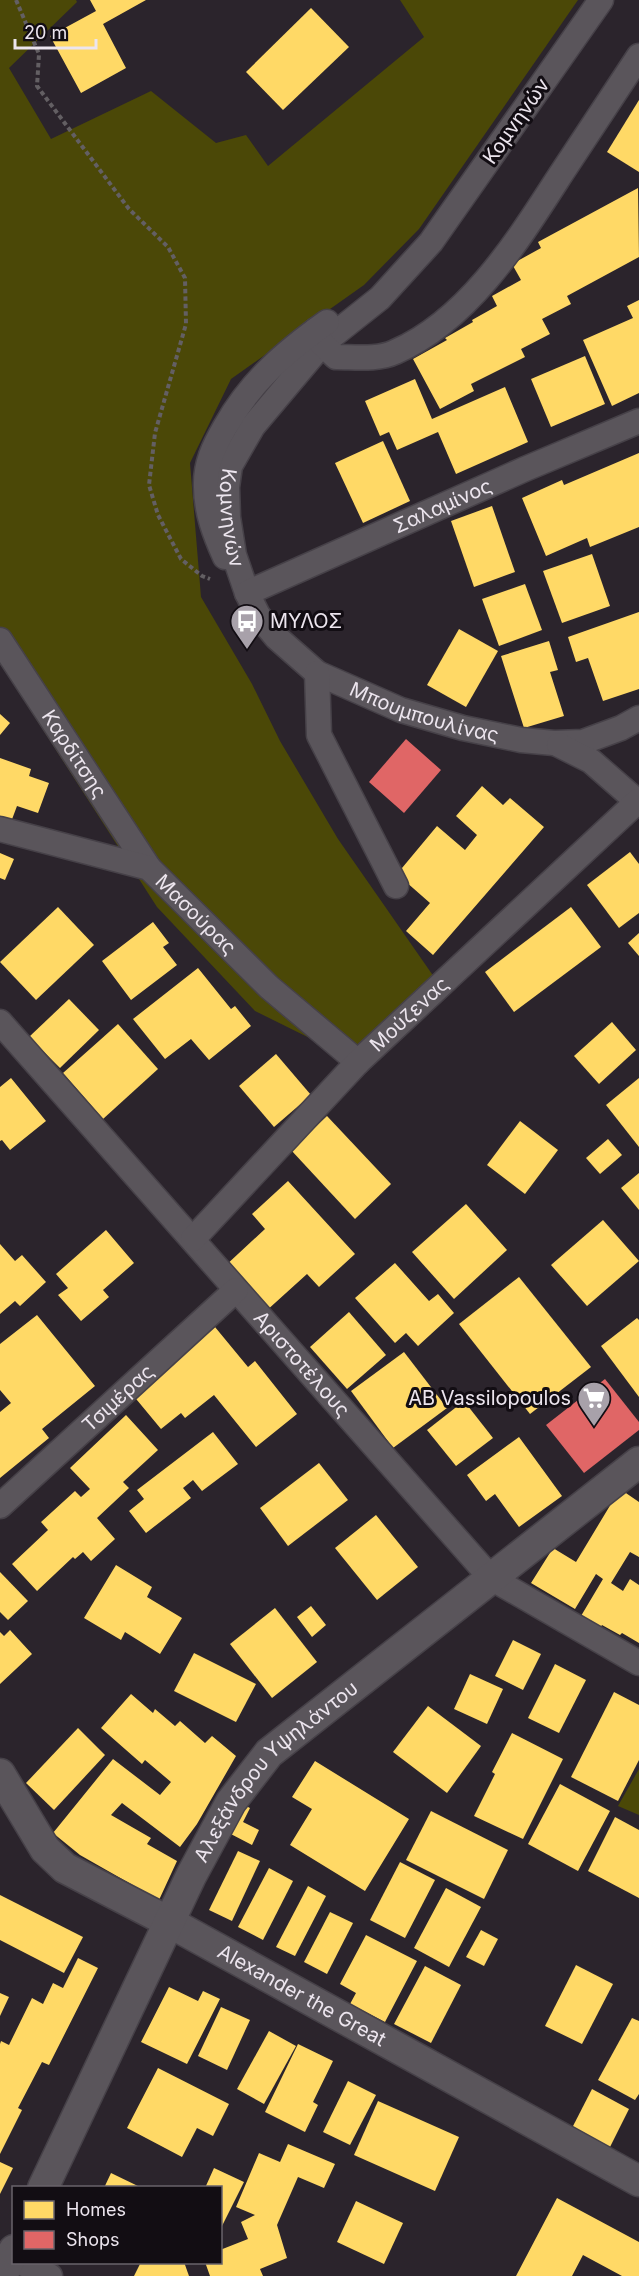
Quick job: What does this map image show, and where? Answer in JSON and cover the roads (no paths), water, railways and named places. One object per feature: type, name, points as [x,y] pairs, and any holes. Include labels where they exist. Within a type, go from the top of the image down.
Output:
[{"type":"street","name":"Κομνηνών","points":[[247,593],[234,555],[228,517],[227,487],[230,466],[253,426],[319,337],[431,242],[601,0]]},
{"type":"street","points":[[319,337],[336,357],[366,358],[394,353],[437,327],[480,288],[540,206],[639,56]]},
{"type":"street","name":"Σαλαμίνος","points":[[247,593],[525,469],[639,421]]},
{"type":"street","name":"Μπουμπουλίνας","points":[[247,593],[258,615],[276,637],[304,664],[317,673],[401,710],[425,718],[521,740],[554,743],[583,742],[621,728],[639,718]]},
{"type":"street","name":"Καρδίτσης","points":[[0,640],[149,868]]},
{"type":"street","points":[[317,673],[319,735],[396,886]]},
{"type":"street","points":[[554,743],[591,761],[638,802]]},
{"type":"street","name":"Μούζενας","points":[[193,1239],[358,1062],[638,802]]},
{"type":"street","name":"Μασούρας","points":[[0,829],[149,868],[269,987],[358,1062]]},
{"type":"street","name":"Αριστοτέλους","points":[[0,1022],[491,1578],[639,1662]]},
{"type":"street","name":"Τσιμέρας","points":[[0,1506],[236,1290]]},
{"type":"street","name":"Αλεξάνδρου Υψηλάντου","points":[[43,2186],[191,1876],[231,1803],[269,1753],[639,1462]]},
{"type":"street","name":"Alexander the Great","points":[[0,1774],[45,1849],[65,1868],[169,1922],[639,2181]]},
{"type":"street","points":[[20,2264],[50,2276]]},
{"type":"place","name":"ΜΥΛΟΣ","points":[[247,650]]},
{"type":"place","name":"AB Vassilopoulos","points":[[594,1427]]}]
